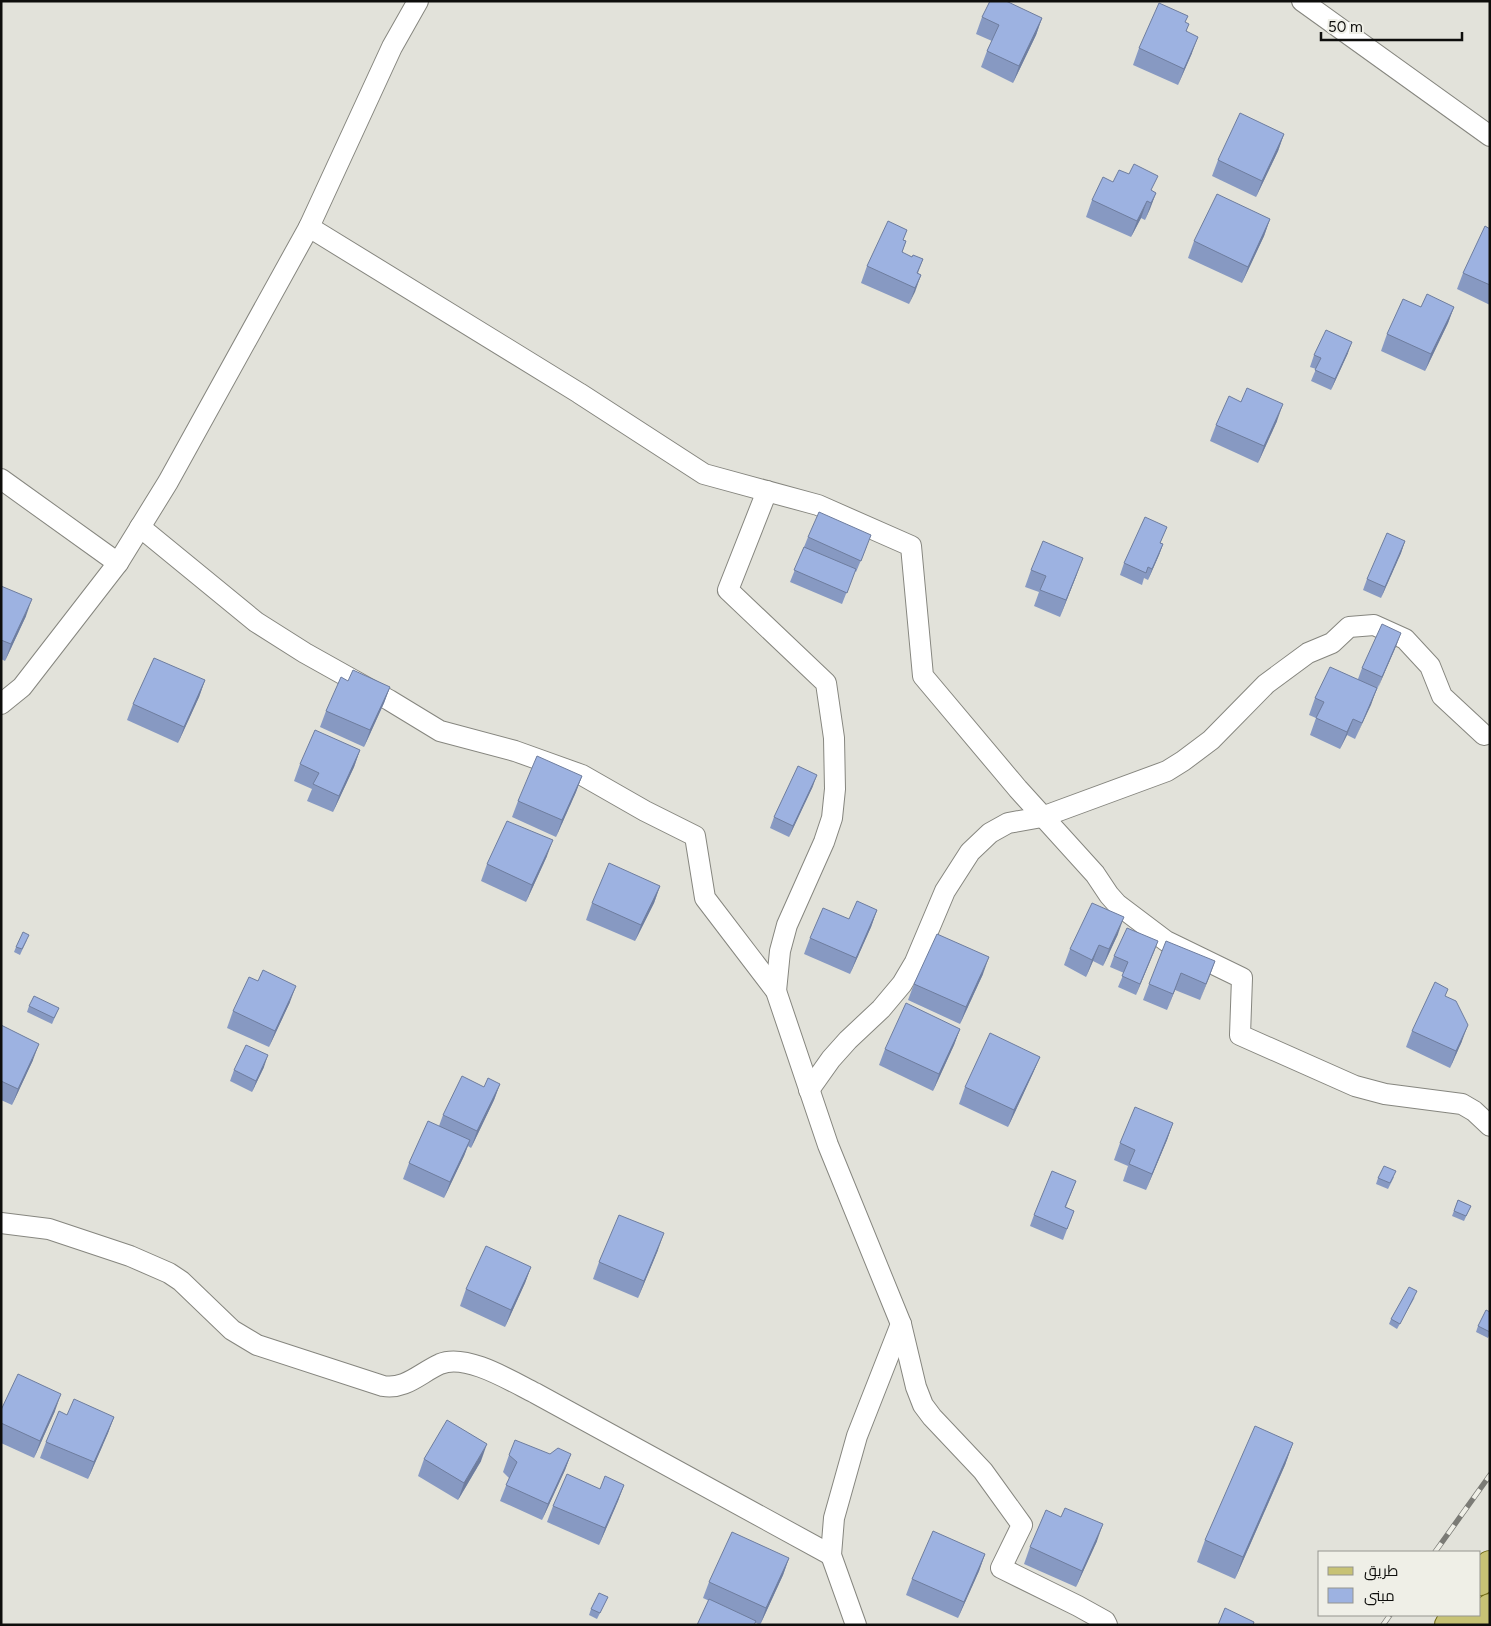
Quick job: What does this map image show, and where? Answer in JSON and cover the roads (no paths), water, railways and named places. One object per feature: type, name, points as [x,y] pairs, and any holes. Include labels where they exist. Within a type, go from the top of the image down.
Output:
[{"type":"main road","points":[[1481,1579],[1490,1565]]},
{"type":"main road","points":[[1478,1625],[1490,1608]]},
{"type":"street","points":[[1,704],[22,687],[118,563],[172,474],[309,227],[392,46],[418,1]]},
{"type":"street","points":[[1302,1],[1490,136]]},
{"type":"street","points":[[309,227],[579,393],[704,474],[818,506],[910,546],[923,676],[1042,817],[1095,874],[1117,904],[1166,941],[1242,978],[1240,1035],[1346,1082],[1371,1091],[1462,1104],[1474,1111],[1490,1126]]},
{"type":"street","points":[[1,479],[118,563]]},
{"type":"street","points":[[767,491],[728,590],[826,683],[834,738],[835,789],[832,818],[824,842],[788,925],[780,951],[776,990]]},
{"type":"street","points":[[140,527],[256,622],[305,653],[440,731],[515,751],[582,776],[645,812],[695,836],[705,898],[776,990],[828,1145],[901,1324],[916,1387],[923,1405],[983,1471],[1022,1525],[1001,1568],[1078,1606],[1105,1621],[1107,1625]]},
{"type":"street","points":[[809,1090],[831,1059],[881,1009],[902,984],[915,962],[944,891],[970,852],[990,833],[1008,823],[1042,817],[1167,771],[1211,740],[1266,684],[1308,654],[1332,643],[1349,628],[1374,625],[1405,639],[1430,666],[1442,696],[1484,735]]},
{"type":"street","points":[[1,1223],[49,1229],[130,1256],[181,1280],[232,1330],[256,1345],[383,1386],[397,1386],[422,1375],[440,1364],[449,1362],[460,1361],[488,1370],[535,1392],[831,1555]]},
{"type":"street","points":[[856,1625],[831,1555],[834,1518],[855,1445],[901,1324]]},
{"type":"railway","points":[[1436,1551],[1490,1475]]},
{"type":"railway","points":[[1383,1625],[1389,1616]]}]
